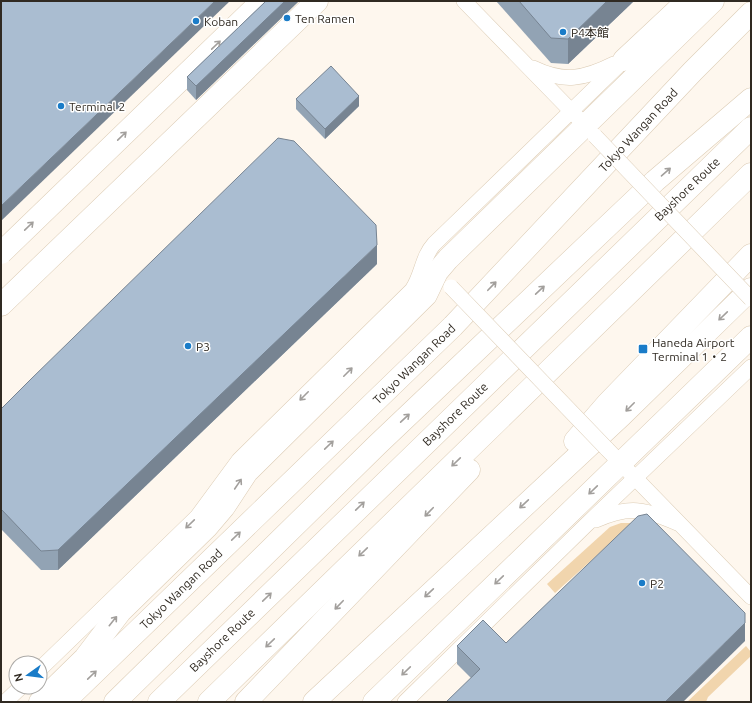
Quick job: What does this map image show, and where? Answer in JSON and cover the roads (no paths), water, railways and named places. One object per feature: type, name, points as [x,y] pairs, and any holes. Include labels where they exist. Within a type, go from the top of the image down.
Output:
[{"type":"main road","points":[[1,253],[262,1]]},
{"type":"main road","points":[[1,305],[317,1]]},
{"type":"main road","points":[[624,60],[687,1]]},
{"type":"main road","points":[[40,702],[85,658],[120,612],[202,533],[220,512],[252,467],[426,295],[444,280],[448,259],[584,124],[713,1]]},
{"type":"main road","name":"Tokyo Wangan Road","points":[[64,702],[453,326],[693,71],[751,12]]},
{"type":"main road","points":[[115,702],[377,445],[656,181],[751,99]]},
{"type":"main road","name":"Bayshore Route","points":[[159,702],[751,128]]},
{"type":"main road","points":[[209,702],[751,174]]},
{"type":"main road","points":[[544,485],[566,452],[607,404],[751,254]]},
{"type":"main road","points":[[314,702],[544,485],[622,414],[751,289]]},
{"type":"main road","points":[[374,702],[613,455],[751,337]]},
{"type":"main road","points":[[246,702],[509,427],[534,386]]},
{"type":"street","points":[[464,1],[751,299]]},
{"type":"street","points":[[524,64],[550,75],[572,78],[589,76],[624,60]]},
{"type":"street","points":[[48,661],[197,518],[239,460],[412,290],[419,279],[428,253],[434,244],[584,124],[624,60]]},
{"type":"street","points":[[444,280],[636,477],[751,598]]},
{"type":"street","points":[[405,702],[586,525],[751,367]]},
{"type":"street","points":[[586,525],[608,514],[642,510],[682,526]]},
{"type":"street","points":[[5,702],[12,695]]},
{"type":"place","name":"Ten Ramen","points":[[287,18]]},
{"type":"place","name":"Koban","points":[[196,21]]},
{"type":"place","name":"P4本館","points":[[563,32]]},
{"type":"place","name":"Terminal 2","points":[[61,106]]},
{"type":"place","name":"P3","points":[[188,346]]},
{"type":"place","name":"Haneda Airport Terminal 1・2","points":[[643,349]]},
{"type":"place","name":"P2","points":[[642,583]]}]
